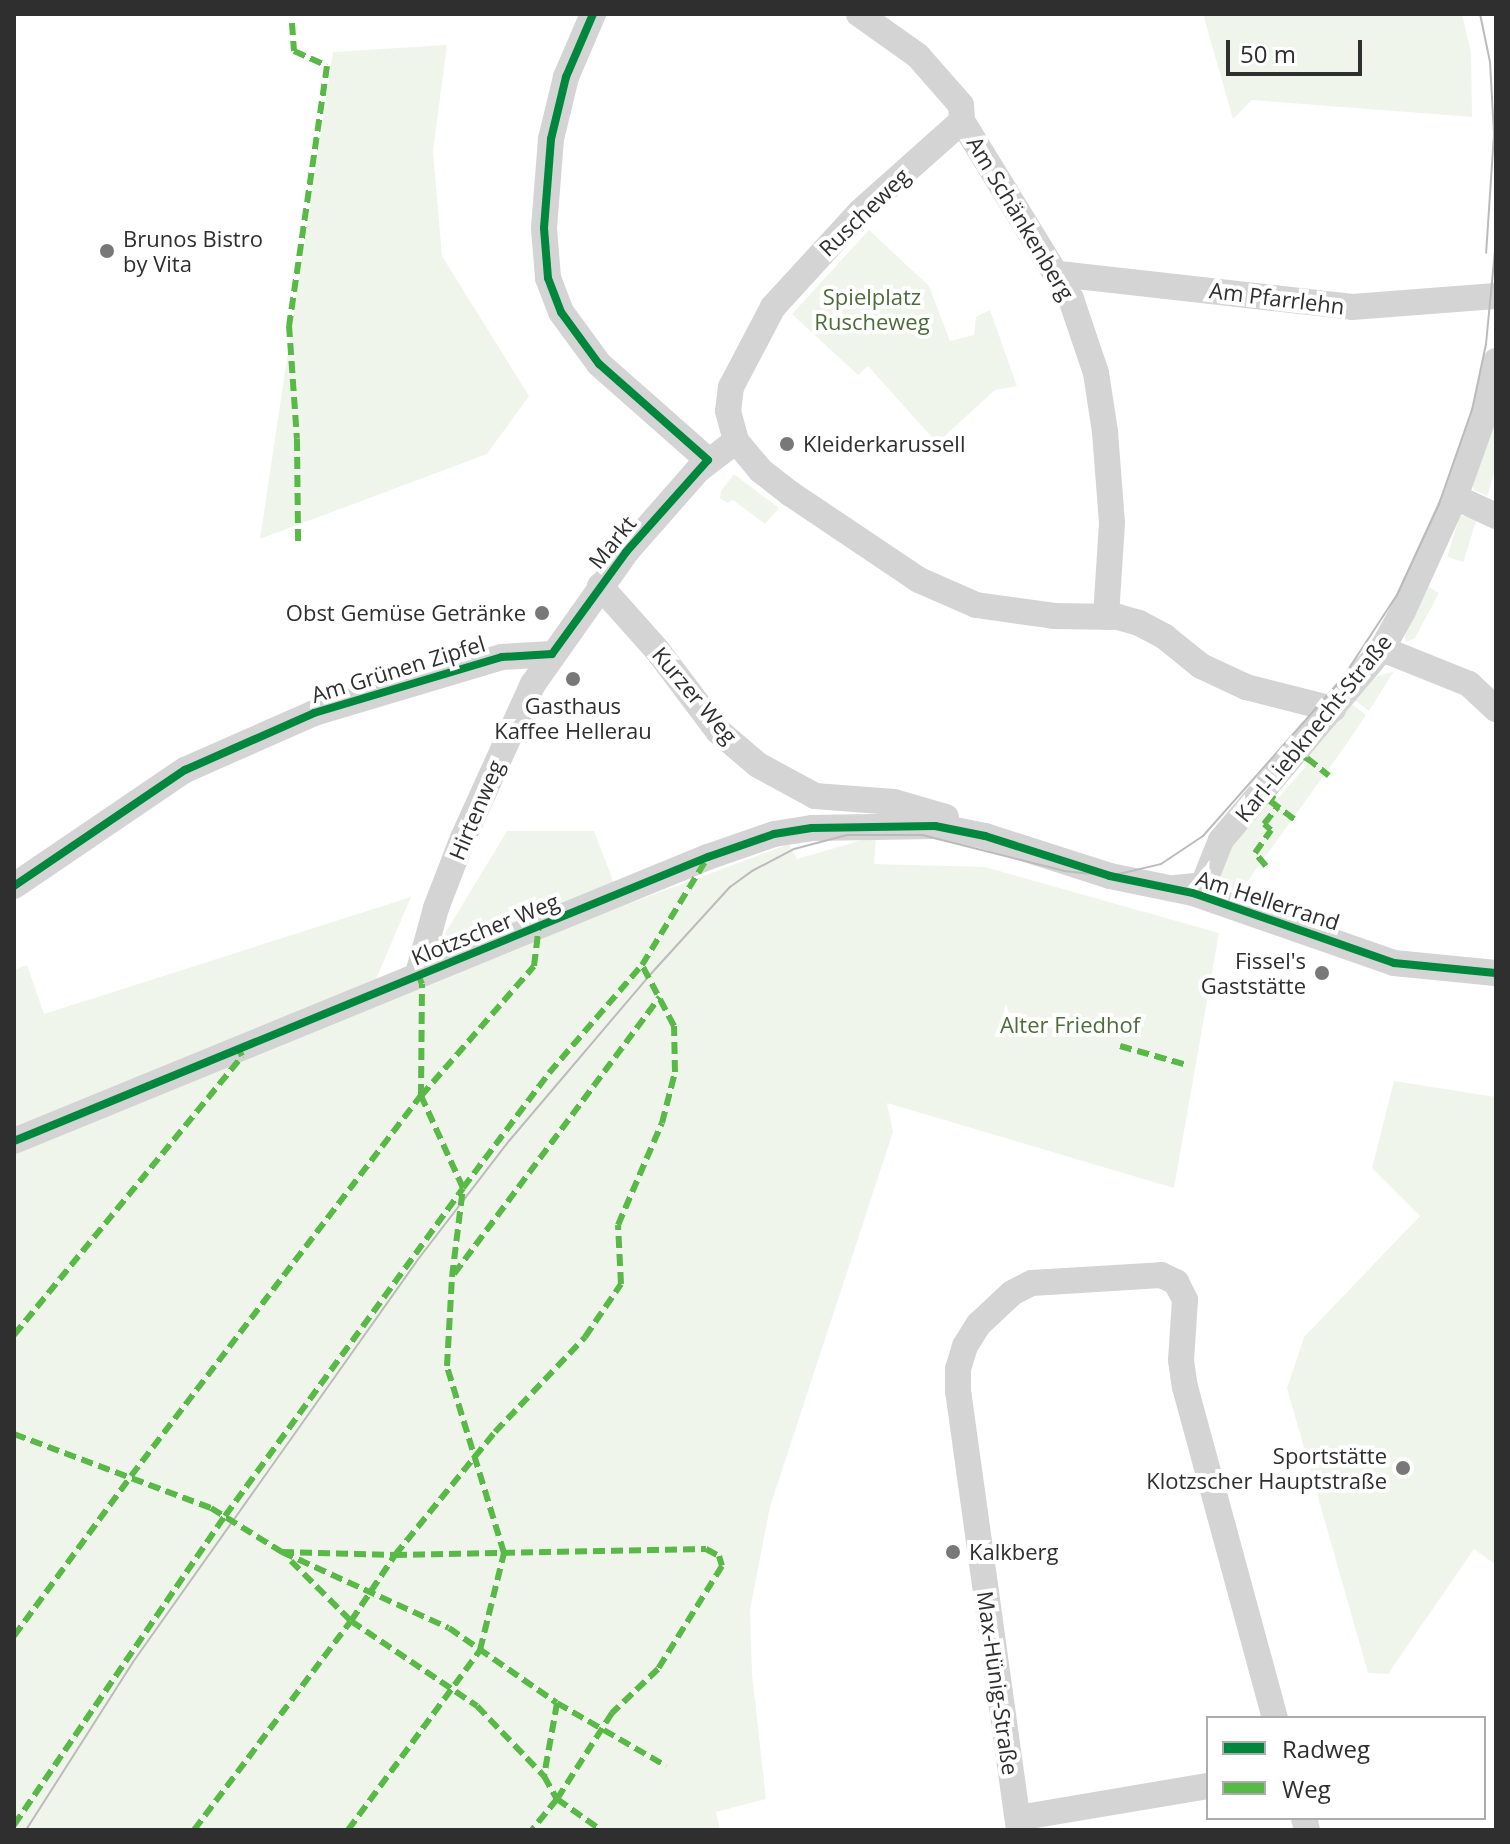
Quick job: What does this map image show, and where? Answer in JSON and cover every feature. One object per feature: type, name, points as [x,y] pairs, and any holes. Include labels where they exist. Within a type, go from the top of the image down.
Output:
[{"type":"street","points":[[593,14],[566,77],[551,139],[544,228],[544,261],[550,286],[561,312],[599,364],[708,460]]},
{"type":"street","name":"Am Schänkenberg","points":[[859,14],[918,56],[962,113],[1059,274],[1084,332],[1096,373],[1105,432],[1112,523],[1106,617]]},
{"type":"street","name":"Ruscheweg","points":[[736,441],[728,411],[731,387],[773,307],[860,212],[962,113]]},
{"type":"street","name":"Am Pfarrlehn","points":[[1059,274],[1352,307],[1496,296]]},
{"type":"street","name":"Karl-Liebknecht-Straße","points":[[1172,888],[1203,885],[1221,840],[1382,649],[1403,611],[1455,497],[1485,413],[1496,361]]},
{"type":"street","points":[[736,441],[760,470],[867,548],[919,580],[976,605],[1139,623],[1165,637],[1201,666],[1246,687],[1333,709]]},
{"type":"street","name":"Markt","points":[[552,654],[600,586],[708,460],[736,441]]},
{"type":"street","points":[[1455,497],[1496,516]]},
{"type":"street","name":"Kurzer Weg","points":[[600,586],[657,650],[718,731],[758,765],[815,796],[894,802],[942,815],[985,836]]},
{"type":"street","points":[[1382,649],[1469,684],[1496,709]]},
{"type":"street","name":"Am Grünen Zipfel","points":[[14,886],[185,770],[314,713],[502,657],[552,654]]},
{"type":"street","name":"Hirtenweg","points":[[418,974],[436,908],[463,838],[514,722],[552,654]]},
{"type":"street","name":"Klotzscher Weg","points":[[14,1141],[418,974],[774,834],[890,824],[935,826],[985,836]]},
{"type":"street","name":"Am Hellerrand","points":[[985,836],[1110,876],[1172,888],[1237,907],[1394,963],[1496,973]]},
{"type":"street","name":"Max-Hünig-Straße","points":[[1018,1824],[958,1392],[958,1369],[965,1346],[995,1307],[1032,1283],[1161,1275],[1176,1282],[1185,1300],[1181,1360],[1185,1387],[1274,1716]]},
{"type":"street","points":[[1018,1824],[1206,1786]]},
{"type":"green space","points":[[1203,14],[1462,14],[1471,52],[1472,117],[1252,100],[1233,119]]},
{"type":"green space","points":[[447,45],[433,151],[442,256],[529,396],[487,454],[260,539],[333,52]]},
{"type":"green space","name":"Spielplatz Ruscheweg","points":[[869,230],[929,286],[950,341],[974,335],[976,317],[990,310],[1017,386],[995,390],[937,443],[868,366],[858,375],[792,314]]},
{"type":"green space","points":[[1496,400],[1496,468],[1487,496],[1474,490],[1471,481]]},
{"type":"green space","points":[[734,474],[779,508],[765,524],[733,500],[727,503],[720,498],[721,491]]},
{"type":"green space","points":[[1460,515],[1476,520],[1463,562],[1447,557]]},
{"type":"green space","points":[[1426,585],[1439,593],[1415,638],[1406,642],[1404,632]]},
{"type":"green space","points":[[1394,671],[1369,711],[1353,699],[1373,678]]},
{"type":"green space","points":[[1349,702],[1366,715],[1343,749],[1239,893],[1218,886],[1218,873],[1227,851],[1272,793],[1278,798],[1308,764],[1302,758]]},
{"type":"green space","points":[[507,831],[594,831],[617,891],[424,968]]},
{"type":"green space","name":"Alter Friedhof","points":[[876,836],[874,864],[985,867],[1219,933],[1174,1188],[887,1103],[893,1132],[770,1507],[750,1610],[752,1674],[766,1799],[716,1812],[720,1830],[14,1830],[14,970],[27,965],[44,1014],[411,897],[374,984],[545,935],[789,844],[797,859]]},
{"type":"green space","name":"Sportstätte Klotzscher Hauptstraße","points":[[1394,1081],[1496,1097],[1496,1565],[1474,1549],[1388,1674],[1368,1673],[1287,1388],[1304,1337],[1420,1216],[1372,1168]]},
{"type":"tram line","points":[[1480,14],[1490,62],[1494,134],[1486,253]]},
{"type":"tram line","points":[[26,1830],[133,1662],[416,1262],[509,1141],[648,977],[730,887],[752,871],[794,849],[847,835],[922,835],[1064,871],[1110,876],[1161,864],[1203,836],[1342,679],[1397,595],[1439,504],[1472,410],[1486,344],[1496,240]]},
{"type":"marked path","points":[[292,23],[294,51],[327,66],[289,325],[297,439],[298,543]]},
{"type":"marked path","points":[[1305,761],[1307,758],[1329,776]]},
{"type":"marked path","points":[[1274,795],[1270,801],[1295,820]]},
{"type":"marked path","points":[[1266,866],[1255,853],[1271,830],[1264,824],[1278,807]]},
{"type":"marked path","points":[[14,1825],[225,1516],[463,1188],[549,1073],[642,965],[706,860]]},
{"type":"marked path","points":[[14,1636],[131,1476],[421,1096],[534,966],[539,927]]},
{"type":"marked path","points":[[194,1830],[351,1621],[395,1555],[495,1432],[585,1337],[621,1284],[618,1225],[662,1123],[675,1072],[674,1026],[642,965]]},
{"type":"marked path","points":[[348,1830],[480,1650],[504,1553],[447,1366],[452,1277],[463,1188],[421,1096],[422,984],[418,974]]},
{"type":"marked path","points":[[454,1274],[660,997]]},
{"type":"marked path","points":[[1120,1046],[1187,1065]]},
{"type":"marked path","points":[[14,1335],[242,1056],[239,1050]]},
{"type":"marked path","points":[[14,1434],[211,1508],[282,1552],[449,1628],[557,1703],[544,1776]]},
{"type":"marked path","points":[[282,1552],[395,1555],[706,1549],[719,1556],[722,1566],[658,1669],[612,1713],[557,1799],[532,1830]]},
{"type":"marked path","points":[[291,1561],[351,1621],[477,1706],[544,1776],[557,1799],[601,1830]]},
{"type":"marked path","points":[[557,1703],[666,1766]]},
{"type":"cycle path","points":[[14,886],[185,770],[314,713],[502,657],[552,654],[626,552],[708,460],[599,364],[561,312],[548,278],[544,228],[551,139],[566,77],[593,14]]},
{"type":"cycle path","points":[[14,1141],[708,857],[774,834],[812,828],[935,826],[985,836],[1110,876],[1193,893],[1394,963],[1496,973]]},
{"type":"place","name":"Brunos Bistro by Vita","points":[[107,251]]},
{"type":"place","name":"Kleiderkarussell","points":[[787,444]]},
{"type":"place","name":"Obst Gemüse Getränke","points":[[542,613]]},
{"type":"place","name":"Gasthaus Kaffee Hellerau","points":[[573,679]]},
{"type":"place","name":"Fissel's Gaststätte","points":[[1322,973]]},
{"type":"place","name":"Sportstätte Klotzscher Hauptstraße","points":[[1403,1468]]},
{"type":"place","name":"Kalkberg","points":[[953,1552]]}]
